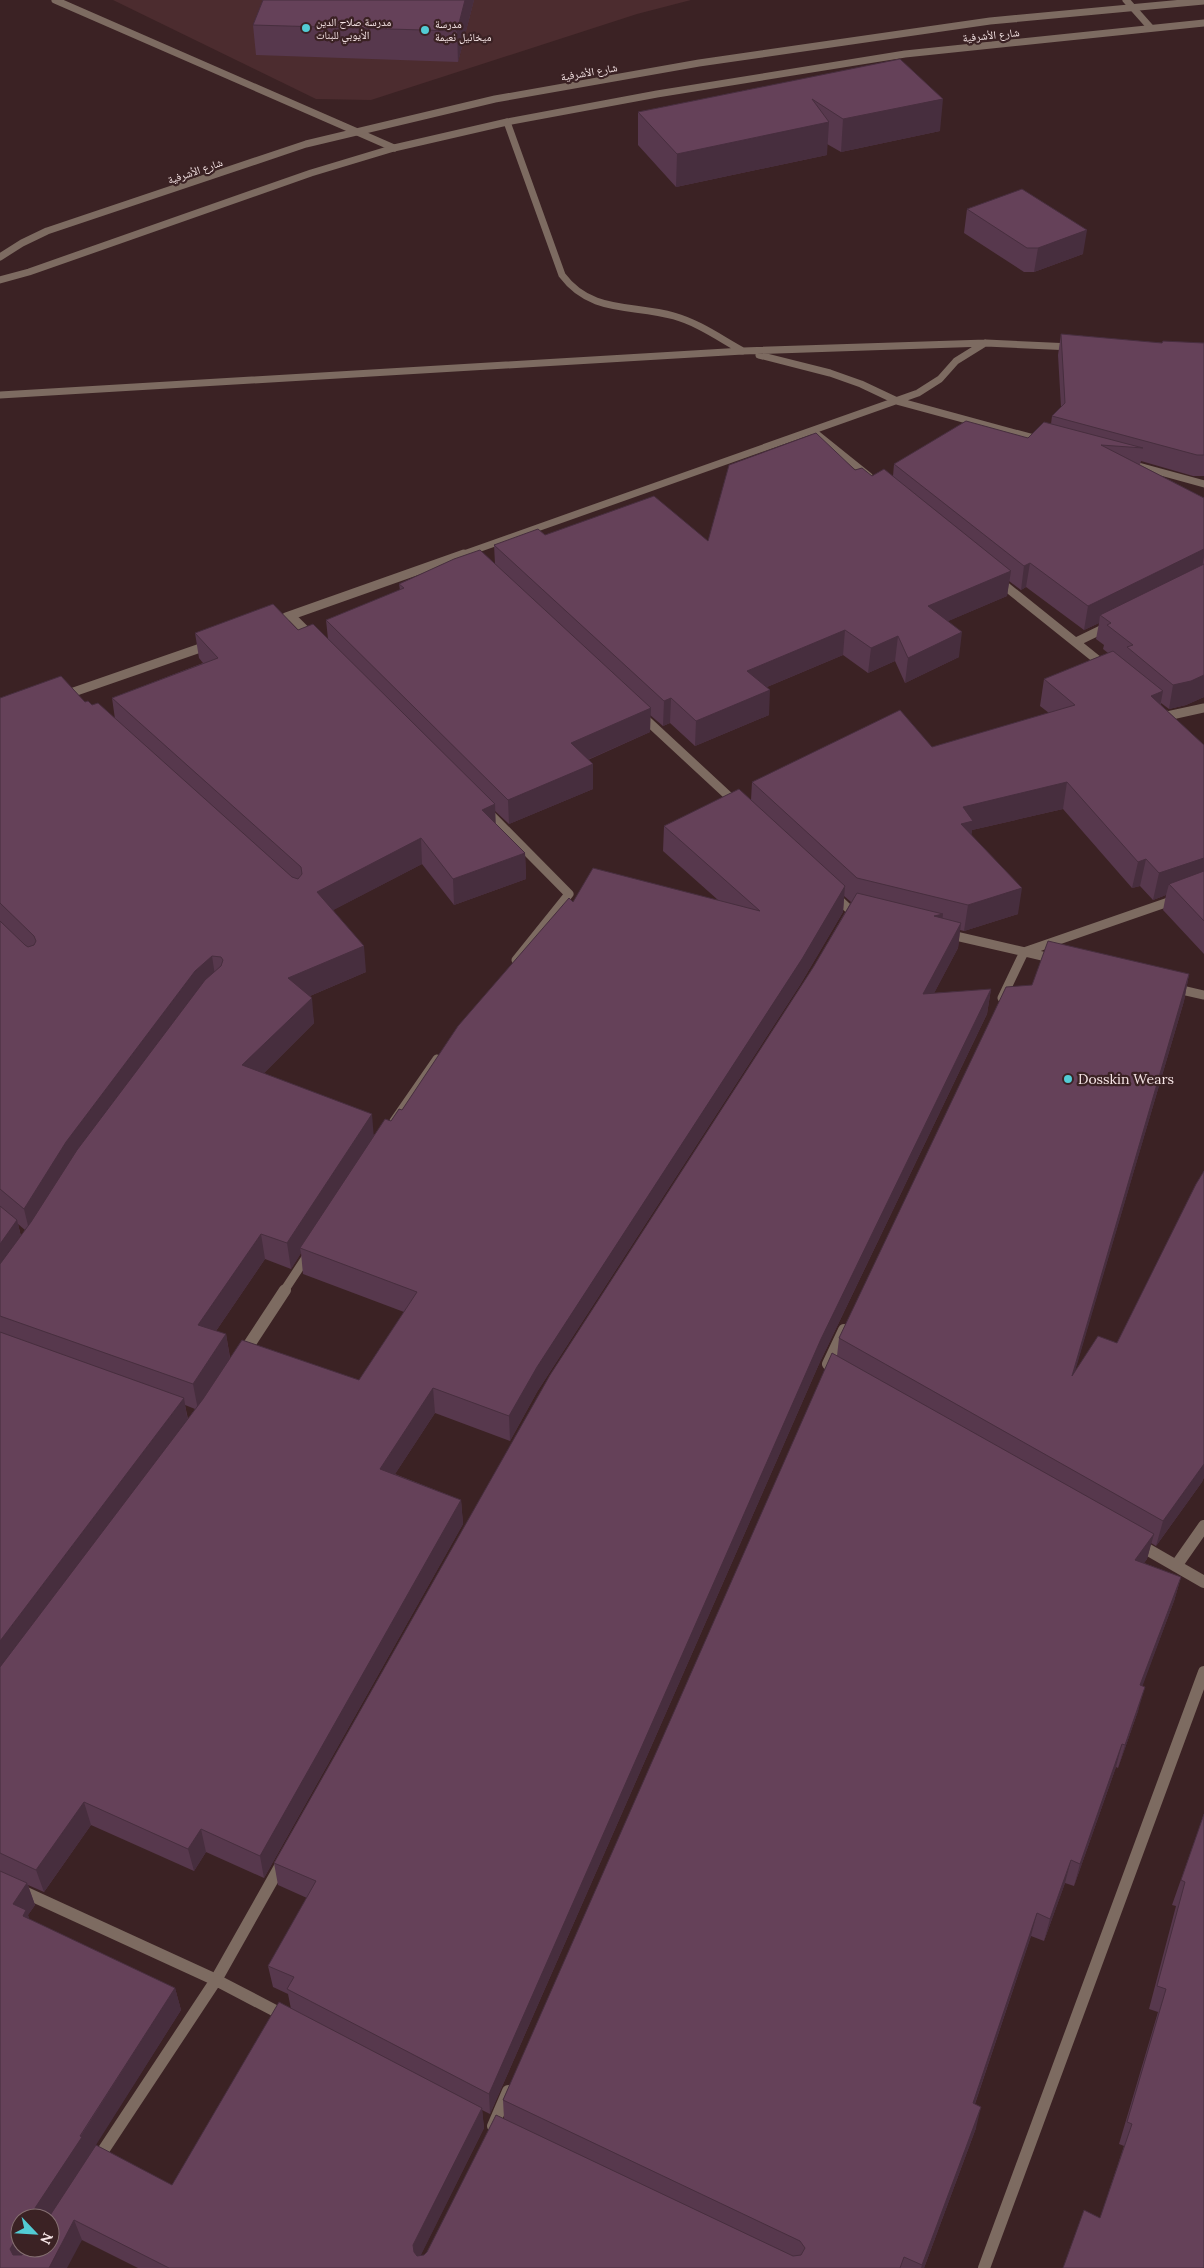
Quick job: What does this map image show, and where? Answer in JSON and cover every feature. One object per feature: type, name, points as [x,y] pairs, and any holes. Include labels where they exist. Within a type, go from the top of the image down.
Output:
[{"type":"street","points":[[55,0],[394,148]]},
{"type":"street","points":[[1126,0],[1150,27]]},
{"type":"street","name":"شارع الأشرفية","points":[[0,257],[22,243],[47,231],[306,144],[495,99],[699,63],[990,21],[1204,1]]},
{"type":"street","name":"شارع الأشرفية","points":[[0,280],[29,272],[311,173],[394,148],[507,122],[657,94],[905,54],[1150,27],[1204,23]]},
{"type":"street","points":[[507,122],[562,275],[568,287],[579,295],[603,304],[674,316],[695,324],[743,351],[830,372],[897,401],[1050,443]]},
{"type":"street","points":[[318,644],[286,617],[897,401],[932,386],[956,361],[986,343]]},
{"type":"street","points":[[0,395],[743,351],[986,343],[1085,347]]},
{"type":"street","points":[[814,431],[875,481]]},
{"type":"street","points":[[1127,463],[1204,484]]},
{"type":"street","points":[[468,553],[476,560]]},
{"type":"street","points":[[991,574],[1114,673]]},
{"type":"street","points":[[1076,642],[1119,621]]},
{"type":"street","points":[[54,699],[218,641]]},
{"type":"street","points":[[72,692],[80,699]]},
{"type":"street","points":[[1152,704],[1166,716],[1204,708]]},
{"type":"street","points":[[634,708],[743,810]]},
{"type":"street","points":[[479,803],[569,894],[508,971]]},
{"type":"street","points":[[830,890],[849,915],[870,915]]},
{"type":"street","points":[[998,1006],[1024,952],[1186,895]]},
{"type":"street","points":[[938,931],[1062,961]]},
{"type":"street","points":[[1166,986],[1204,995]]},
{"type":"street","points":[[389,1129],[416,1087],[446,1048]]},
{"type":"street","points":[[238,1362],[313,1246]]},
{"type":"street","points":[[828,1372],[848,1322]]},
{"type":"street","points":[[1176,1566],[1204,1526]]},
{"type":"street","points":[[1125,1537],[1204,1582]]},
{"type":"street","points":[[984,2268],[1204,1672]]},
{"type":"street","points":[[93,2167],[216,1980],[290,1849]]},
{"type":"street","points":[[0,1881],[216,1980],[294,2020]]},
{"type":"street","points":[[493,2127],[514,2079]]},
{"type":"shaded area","points":[[113,0],[691,0],[637,14],[371,100],[316,99]]},
{"type":"building","points":[[263,0],[465,0],[457,31],[253,25]]},
{"type":"building","points":[[900,59],[943,99],[843,119],[812,99],[829,122],[677,154],[638,112]]},
{"type":"building","points":[[1022,189],[1087,230],[1038,248],[1027,248],[967,209]]},
{"type":"building","points":[[1061,334],[1162,343],[1163,341],[1204,343],[1204,455],[1197,455],[1052,416],[1065,403]]},
{"type":"building","points":[[966,421],[1028,438],[1044,422],[1143,448],[1101,445],[1204,498],[1204,549],[1088,606],[1030,563],[1024,566],[894,464]]},
{"type":"building","points":[[816,433],[855,470],[862,468],[872,476],[884,469],[1011,571],[928,606],[962,632],[908,658],[898,636],[871,648],[845,630],[747,671],[770,690],[696,721],[671,698],[664,701],[494,545],[538,529],[545,535],[654,496],[708,541],[729,465]]},
{"type":"building","points":[[480,550],[651,708],[571,743],[593,764],[508,800],[326,620],[404,588],[399,584],[454,559]]},
{"type":"building","points":[[1204,564],[1204,675],[1191,681],[1173,685],[1127,647],[1133,645],[1107,625],[1111,623],[1100,615]]},
{"type":"building","points":[[273,604],[298,630],[313,624],[495,804],[482,810],[525,853],[453,879],[421,838],[317,892],[364,946],[288,978],[312,998],[242,1065],[372,1114],[287,1243],[261,1234],[198,1325],[226,1334],[193,1384],[0,1316],[0,1264],[31,1222],[77,1150],[205,980],[221,966],[223,960],[221,957],[212,956],[195,971],[66,1142],[24,1209],[0,1189],[0,921],[28,947],[34,945],[36,941],[34,936],[0,903],[0,698],[61,676],[85,702],[88,701],[92,705],[98,703],[292,877],[298,879],[302,874],[301,867],[112,698],[218,658],[195,633]]},
{"type":"building","points":[[1113,651],[1163,691],[1151,696],[1204,745],[1204,858],[1159,873],[1146,859],[1138,862],[1067,782],[963,807],[973,821],[961,824],[1022,888],[968,905],[857,878],[752,782],[900,710],[932,747],[1075,705],[1044,679]]},
{"type":"building","points":[[739,789],[845,886],[802,959],[537,1367],[509,1416],[433,1388],[380,1469],[461,1500],[260,1856],[201,1829],[188,1849],[84,1802],[36,1870],[0,1853],[0,1667],[203,1399],[242,1340],[359,1380],[417,1292],[300,1248],[385,1119],[391,1121],[399,1109],[402,1110],[458,1026],[569,898],[573,902],[593,868],[760,911],[664,826]]},
{"type":"building","points":[[1204,871],[1204,921],[1169,884]]},
{"type":"building","points":[[857,893],[943,914],[934,916],[961,923],[923,994],[991,989],[821,1339],[489,2094],[287,1989],[294,1977],[268,1966],[316,1881],[274,1863],[550,1375],[814,966]]},
{"type":"building","points":[[1048,941],[1189,974],[1072,1376],[1098,1336],[1117,1343],[1204,1171],[1204,1464],[1163,1521],[839,1338],[1006,987],[1032,985]]},
{"type":"building","points":[[0,1206],[17,1220],[0,1244]]},
{"type":"building","points":[[0,1332],[184,1398],[0,1641]]},
{"type":"building","points":[[832,1353],[1154,1534],[1135,1560],[1181,1577],[1140,1685],[1145,1687],[1125,1745],[1122,1744],[1080,1864],[1071,1860],[1050,1919],[1037,1913],[973,2103],[981,2107],[922,2265],[904,2257],[900,2268],[169,2268],[74,2220],[60,2247],[60,2208],[55,2208],[96,2145],[172,2185],[279,2002],[482,2108],[413,2245],[417,2256],[424,2255],[427,2252],[496,2115],[793,2256],[801,2255],[805,2248],[800,2241],[503,2100]]},
{"type":"building","points":[[1204,1814],[1204,2268],[1063,2268],[1084,2210],[1100,2218],[1132,2124],[1127,2122],[1166,1989],[1157,1986],[1185,1882],[1181,1880]]},
{"type":"building","points":[[0,1871],[27,1883],[13,1904],[26,1910],[23,1916],[175,1988],[80,2136],[82,2137],[35,2208],[10,2208],[10,2258],[54,2258],[49,2268],[0,2268]]},
{"type":"place","name":"مدرسة صلاح الدين الأيوبي للبنات","points":[[306,28]]},
{"type":"place","name":"مدرسة ميخائيل نعيمة","points":[[425,30]]},
{"type":"place","name":"Dosskin Wears","points":[[1068,1079]]}]
